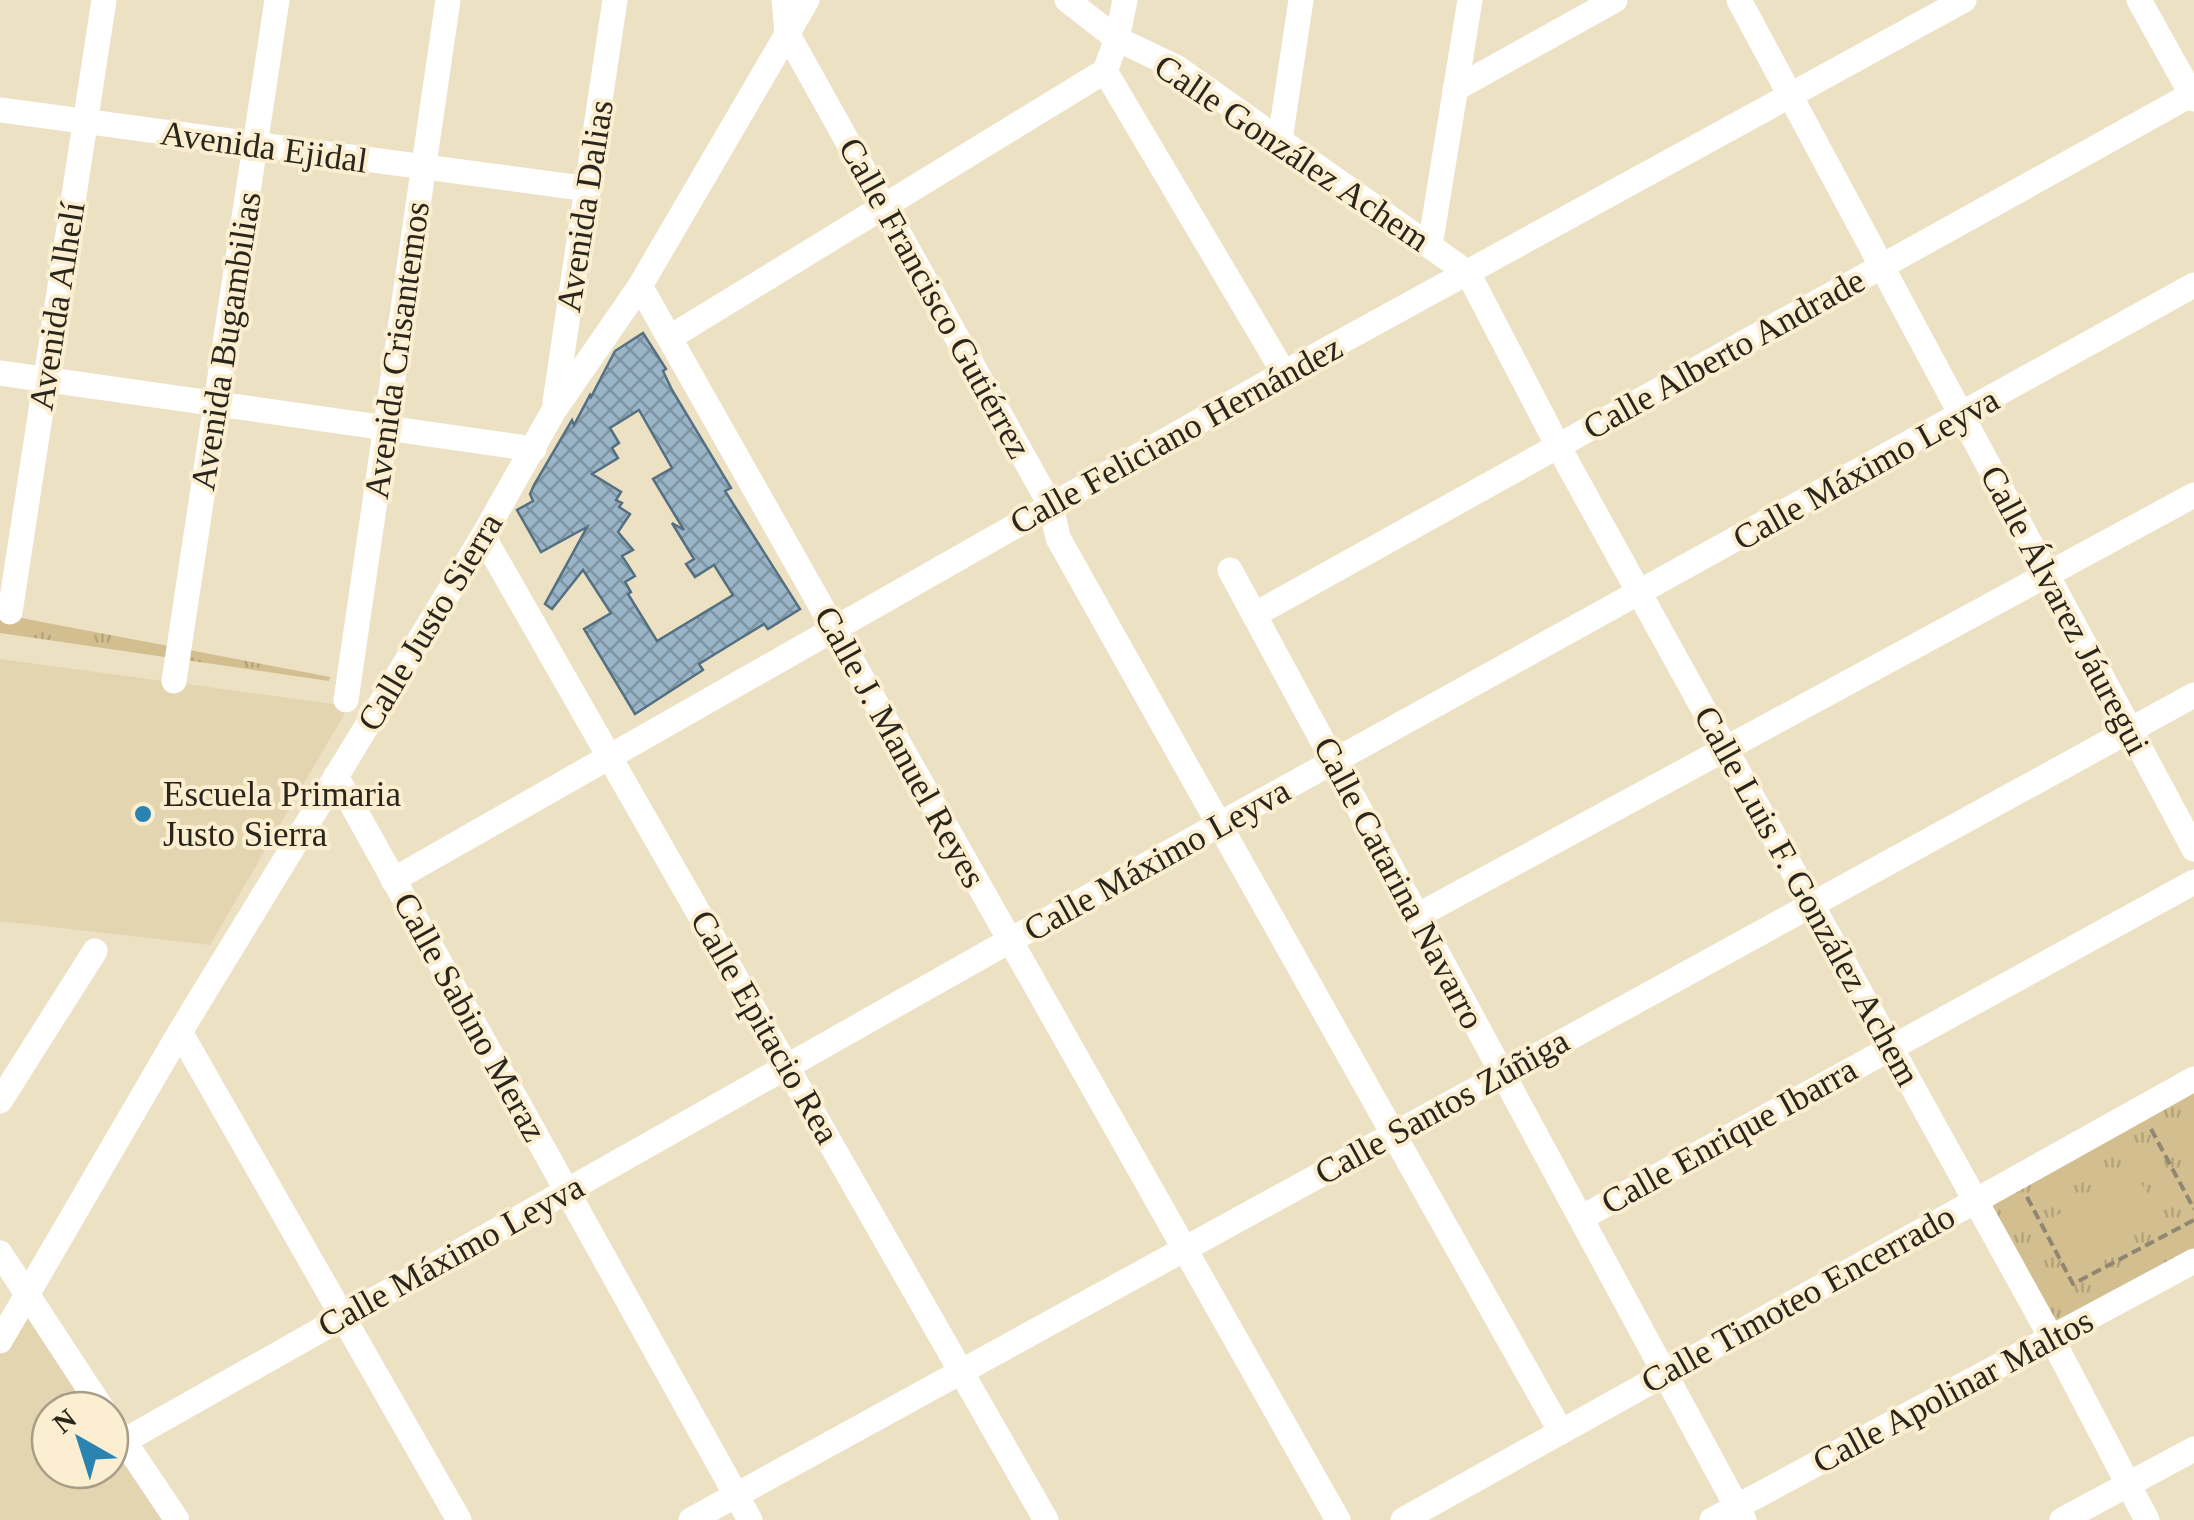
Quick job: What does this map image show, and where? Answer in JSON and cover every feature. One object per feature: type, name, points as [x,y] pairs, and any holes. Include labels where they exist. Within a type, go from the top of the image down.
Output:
[{"type":"street","name":"Avenida Alhelí","points":[[10,612],[104,0]]},
{"type":"street","name":"Avenida Bugambilias","points":[[174,682],[277,0]]},
{"type":"street","name":"Avenida Crisantemos","points":[[346,700],[448,0]]},
{"type":"street","name":"Avenida Dalias","points":[[554,412],[615,0]]},
{"type":"street","name":"Calle Francisco Gutiérrez","points":[[784,0],[787,33],[1050,506],[1058,538],[1561,1432]]},
{"type":"street","name":"Calle Justo Sierra","points":[[0,1341],[180,1032],[483,536],[554,412],[640,286],[806,0]]},
{"type":"street","name":"Calle González Achem","points":[[1066,0],[1116,39],[1176,67],[1468,273]]},
{"type":"street","points":[[669,338],[1105,71],[1125,0]]},
{"type":"street","points":[[1280,140],[1302,0]]},
{"type":"street","points":[[1430,246],[1470,0]]},
{"type":"street","points":[[1455,89],[1615,0]]},
{"type":"street","name":"Calle Álvarez Jáuregui","points":[[1739,0],[2194,850]]},
{"type":"street","name":"Calle Feliciano Hernández","points":[[393,880],[1284,373],[1964,0]]},
{"type":"street","points":[[2139,0],[2193,95]]},
{"type":"street","points":[[1105,71],[1284,373]]},
{"type":"street","name":"Calle Alberto Andrade","points":[[1254,615],[2193,95]]},
{"type":"street","name":"Avenida Ejidal","points":[[0,110],[588,189]]},
{"type":"street","name":"Calle Luis F. González Achem","points":[[1468,273],[1558,446],[2052,1340],[2146,1520]]},
{"type":"street","name":"Calle Máximo Leyva","points":[[130,1424],[343,1318],[1010,941],[2194,285]]},
{"type":"street","name":"Calle J. Manuel Reyes","points":[[640,286],[1338,1520]]},
{"type":"street","points":[[0,373],[534,449]]},
{"type":"street","points":[[1417,916],[2194,495]]},
{"type":"street","name":"Calle Epitacio Rea","points":[[483,536],[1046,1520]]},
{"type":"street","name":"Calle Catarina Navarro","points":[[1230,570],[1740,1514]]},
{"type":"street","name":"Calle Santos Zúñiga","points":[[691,1520],[2194,694]]},
{"type":"street","name":"Calle Sabino Meraz","points":[[336,776],[750,1520]]},
{"type":"street","name":"Calle Enrique Ibarra","points":[[1580,1218],[2194,882]]},
{"type":"street","points":[[0,1102],[95,951]]},
{"type":"street","points":[[180,1032],[458,1520]]},
{"type":"street","name":"Calle Timoteo Encerrado","points":[[1403,1520],[2194,1079]]},
{"type":"street","points":[[0,1254],[89,1390]]},
{"type":"street","name":"Calle Apolinar Maltos","points":[[1712,1520],[1740,1514],[2194,1262]]},
{"type":"street","points":[[2062,1520],[2194,1449]]},
{"type":"street","points":[[130,1450],[177,1520]]},
{"type":"path","points":[[2150,1128],[2194,1209]]},
{"type":"path","points":[[2026,1196],[2073,1284],[2194,1220]]},
{"type":"shaded area","name":"Escuela Primaria Justo Sierra","points":[[0,659],[349,706],[210,945],[0,921]]},
{"type":"shaded area","points":[[33,1287],[103,1390],[30,1390],[30,1490],[130,1490],[130,1430],[191,1520],[0,1520],[0,1340]]},
{"type":"green space","points":[[0,614],[330,677],[329,681],[0,633]]},
{"type":"green space","points":[[2194,1075],[2194,1262],[2049,1340],[1973,1193]]},
{"type":"green space","points":[[2133,1170],[2159,1213],[2083,1260],[2056,1216]]},
{"type":"building","points":[[643,333],[731,488],[725,491],[800,609],[768,629],[764,624],[699,664],[703,670],[635,714],[584,629],[611,613],[583,570],[552,609],[545,604],[587,527],[541,552],[517,510],[533,501],[530,494],[534,485],[572,420],[574,425],[591,397],[615,351]],"holes":[[[639,410],[672,468],[653,479],[684,530],[672,523],[694,559],[686,564],[695,577],[714,565],[733,595],[657,641],[628,594],[631,592],[625,582],[635,576],[622,556],[633,550],[618,532],[630,514],[616,500],[621,492],[592,474],[618,458],[612,448],[619,443],[610,428]]]},
{"type":"place","name":"Escuela Primaria Justo Sierra","points":[[143,814]]}]
